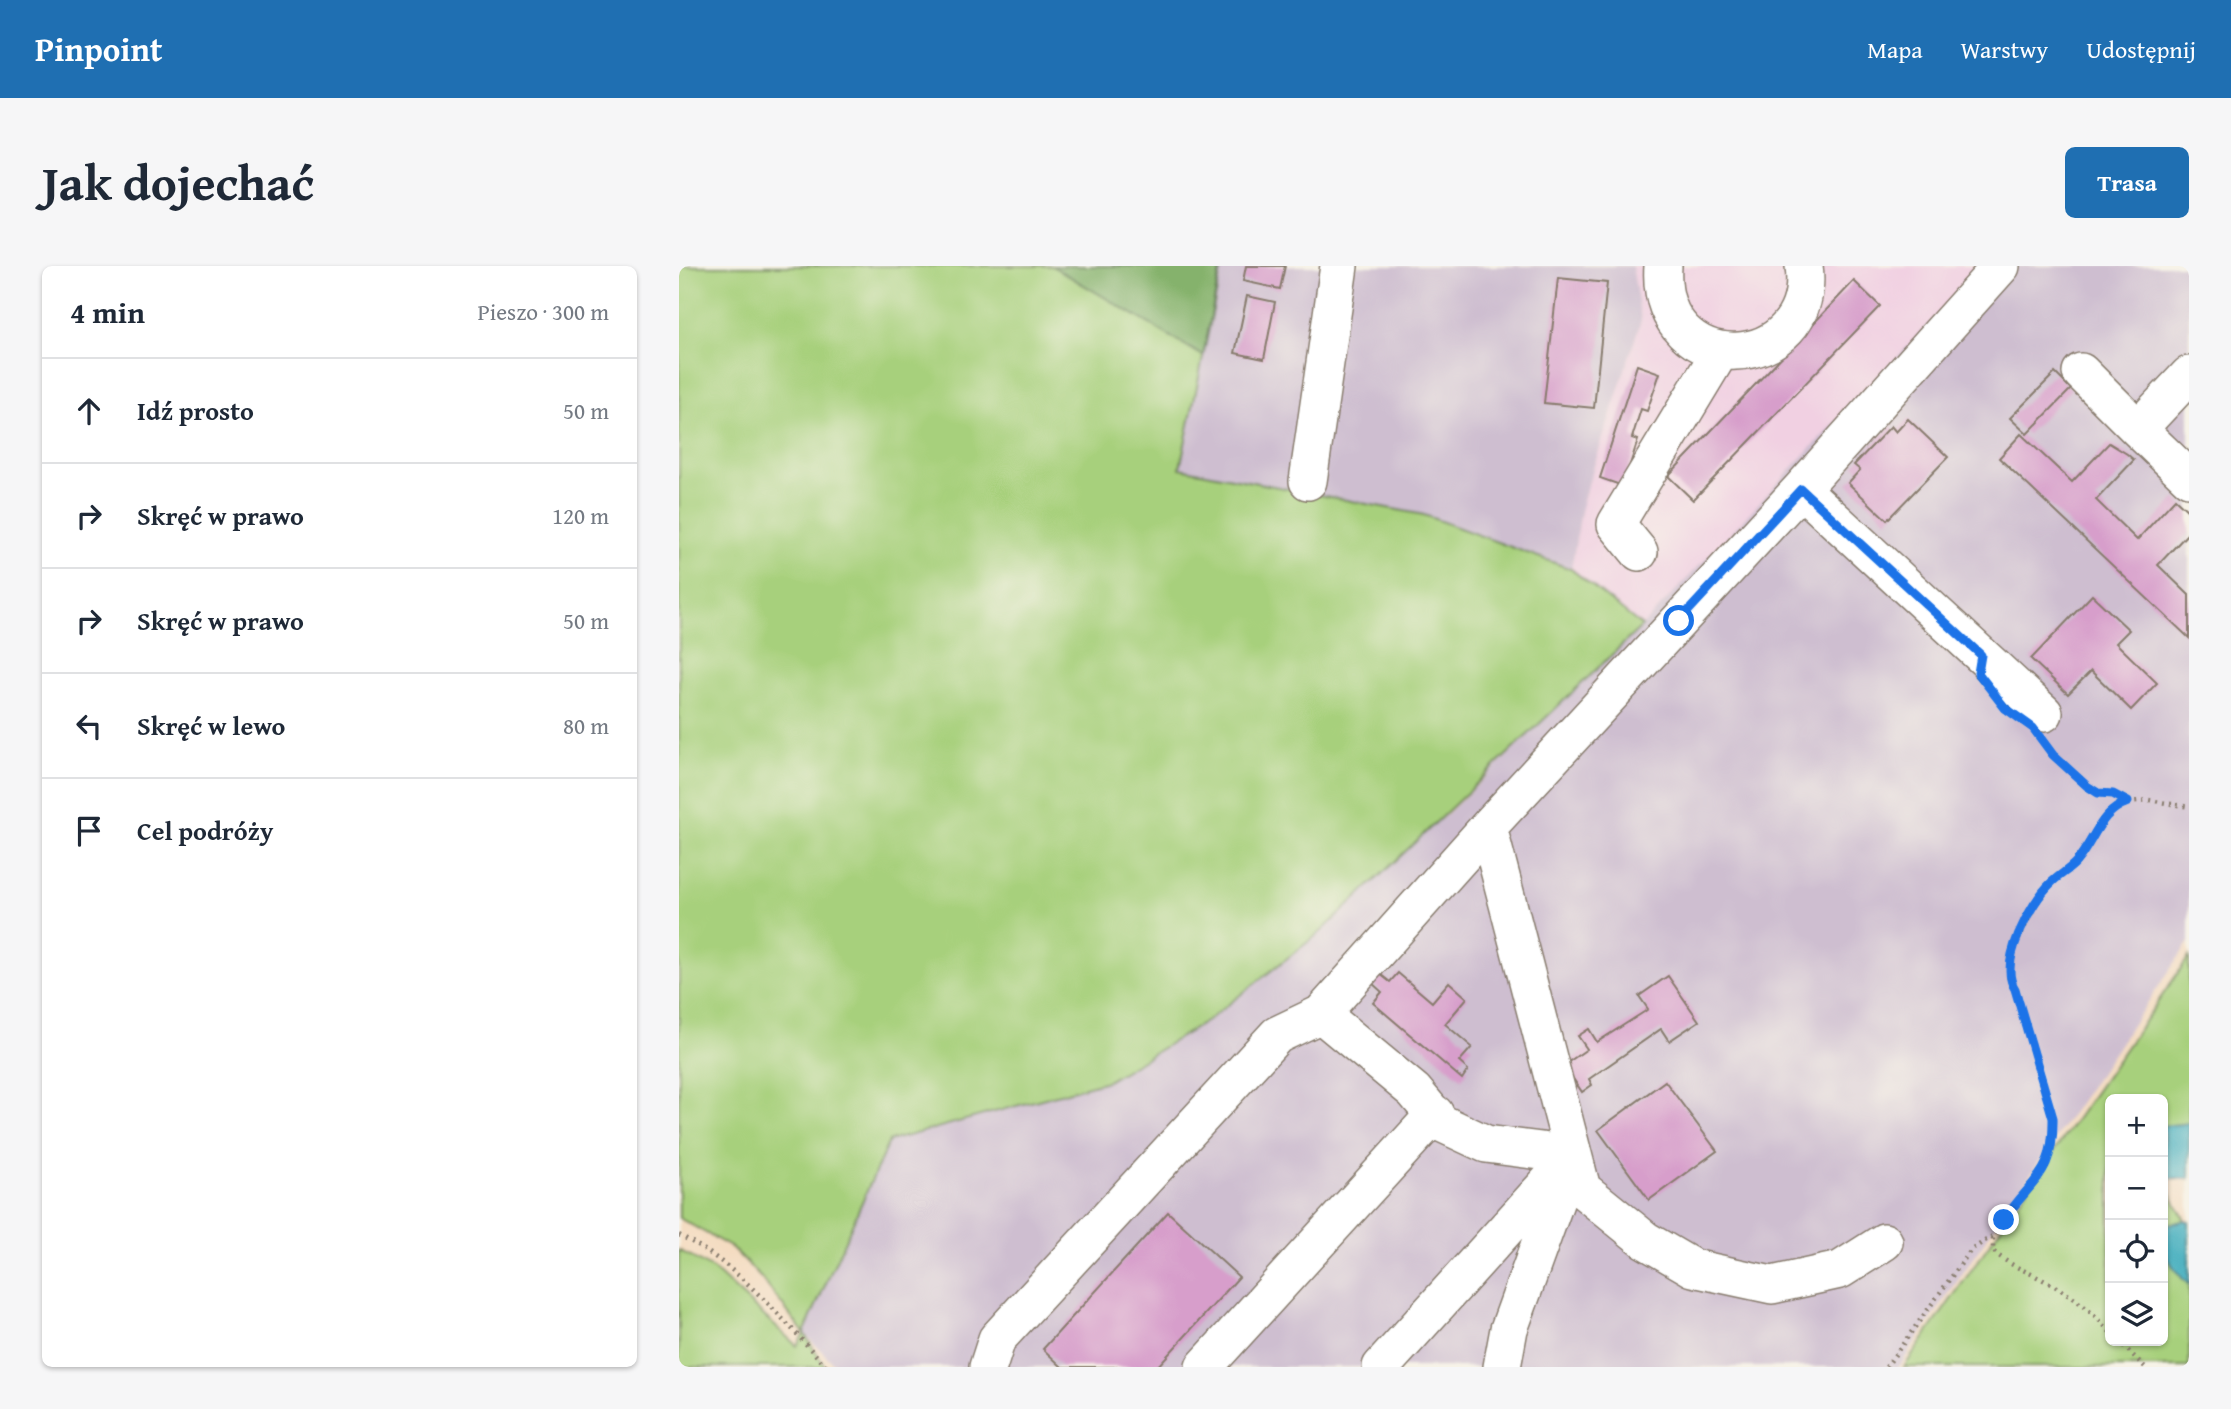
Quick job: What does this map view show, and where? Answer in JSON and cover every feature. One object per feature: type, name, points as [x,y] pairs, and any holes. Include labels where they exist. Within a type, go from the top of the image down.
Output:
[{"type":"street","points":[[1308,481],[1339,266]]},
{"type":"street","points":[[1663,266],[1661,286],[1667,309],[1680,329],[1697,344],[1720,352],[1745,352],[1769,344],[1788,329],[1801,308],[1806,284],[1804,266]]},
{"type":"street","points":[[988,1367],[997,1339],[1277,1035],[1321,1014],[1488,827],[1801,489],[2001,266]]},
{"type":"street","points":[[1639,552],[1615,524],[1720,352]]},
{"type":"street","points":[[2081,373],[2189,478]]},
{"type":"street","points":[[2138,429],[2189,376]]},
{"type":"street","points":[[1801,489],[2043,726]]},
{"type":"street","points":[[1488,827],[1577,1172],[1509,1329],[1502,1367]]},
{"type":"street","points":[[1321,1014],[1374,1056],[1435,1114],[1441,1123],[1486,1144],[1577,1172],[1645,1240],[1693,1268],[1772,1285],[1840,1270],[1884,1242]]},
{"type":"street","points":[[1204,1367],[1435,1114]]},
{"type":"street","points":[[1381,1367],[1577,1172]]},
{"type":"path","points":[[2043,726],[2053,755],[2087,786],[2098,793],[2113,794],[2128,802]]},
{"type":"path","points":[[1886,1367],[1971,1250],[1995,1234],[2020,1196],[2048,1164],[2053,1118],[2015,989],[2008,978],[2011,954],[2037,902],[2051,883],[2077,862],[2101,821],[2115,807],[2128,802],[2149,800],[2189,807]]},
{"type":"path","points":[[1995,1234],[1993,1251],[2004,1262],[2082,1303],[2105,1327]]},
{"type":"path","points":[[679,1236],[724,1262],[745,1279],[827,1367]]},
{"type":"path","points":[[2123,1346],[2145,1367]]},
{"type":"shaded area","points":[[1222,266],[1632,266],[1641,320],[1583,500],[1571,569],[1424,515],[1180,468]]},
{"type":"shaded area","points":[[1632,266],[1985,266],[1642,626],[1571,569],[1583,500],[1641,320]]},
{"type":"shaded area","points":[[1984,266],[2189,266],[2189,942],[1899,1367],[837,1367],[804,1333],[889,1141],[1107,1081],[1446,815],[1642,626]]},
{"type":"green space","points":[[679,266],[1222,266],[1180,468],[1424,515],[1571,569],[1642,626],[1322,931],[1207,1021],[1107,1081],[889,1141],[804,1333],[762,1279],[732,1248],[679,1218]]},
{"type":"green space","points":[[1052,266],[1221,266],[1203,356]]},
{"type":"green space","points":[[2189,957],[2189,1124],[2168,1128],[2168,1094],[2105,1094],[2105,1346],[2168,1346],[2168,1249],[2189,1282],[2189,1367],[1904,1367]]},
{"type":"green space","points":[[2168,1188],[2185,1220],[2168,1232]]},
{"type":"green space","points":[[679,1250],[714,1270],[797,1346],[804,1333],[825,1367],[679,1367]]},
{"type":"water","points":[[2189,1123],[2189,1179],[2168,1177],[2168,1125]]},
{"type":"water","points":[[2189,1221],[2189,1285],[2168,1258],[2168,1225]]},
{"type":"building","points":[[1246,266],[1285,266],[1280,289],[1243,281]]},
{"type":"building","points":[[1558,278],[1607,283],[1594,408],[1544,403]]},
{"type":"building","points":[[1854,281],[1880,306],[1693,500],[1668,476]]},
{"type":"building","points":[[1247,296],[1275,302],[1264,359],[1235,353]]},
{"type":"building","points":[[1637,365],[1660,373],[1647,411],[1641,409],[1632,438],[1638,440],[1623,486],[1600,478]]},
{"type":"building","points":[[2055,373],[2071,389],[2027,434],[2010,418]]},
{"type":"building","points":[[1908,419],[1948,457],[1887,520],[1848,483],[1860,470],[1854,465],[1891,426],[1896,432]]},
{"type":"building","points":[[2021,434],[2072,482],[2109,443],[2134,460],[2096,500],[2137,540],[2175,499],[2189,512],[2189,532],[2158,565],[2189,595],[2189,638],[1999,458]]},
{"type":"building","points":[[2092,595],[2129,630],[2116,643],[2157,683],[2131,710],[2091,671],[2068,694],[2031,659]]},
{"type":"building","points":[[1398,973],[1432,1002],[1449,982],[1467,998],[1445,1024],[1472,1047],[1459,1062],[1468,1070],[1462,1079],[1373,1003],[1382,992],[1372,983],[1380,974],[1390,982]]},
{"type":"building","points":[[1668,976],[1699,1021],[1669,1041],[1661,1029],[1589,1079],[1592,1085],[1582,1092],[1564,1065],[1587,1049],[1578,1036],[1589,1029],[1597,1042],[1644,1012],[1648,1009],[1639,996]]},
{"type":"building","points":[[1665,1081],[1717,1151],[1649,1200],[1598,1130]]},
{"type":"building","points":[[1168,1212],[1239,1277],[1157,1367],[1062,1367],[1043,1349]]},
{"type":"route","points":[[1679,621],[1801,489],[1981,655],[1978,673],[1986,687],[2005,708],[2033,728],[2053,755],[2098,793],[2113,794],[2128,802],[2115,807],[2101,821],[2077,862],[2051,883],[2037,902],[2011,954],[2008,978],[2015,989],[2053,1118],[2053,1134],[2048,1164],[2037,1180],[2020,1196],[2004,1220]]}]
